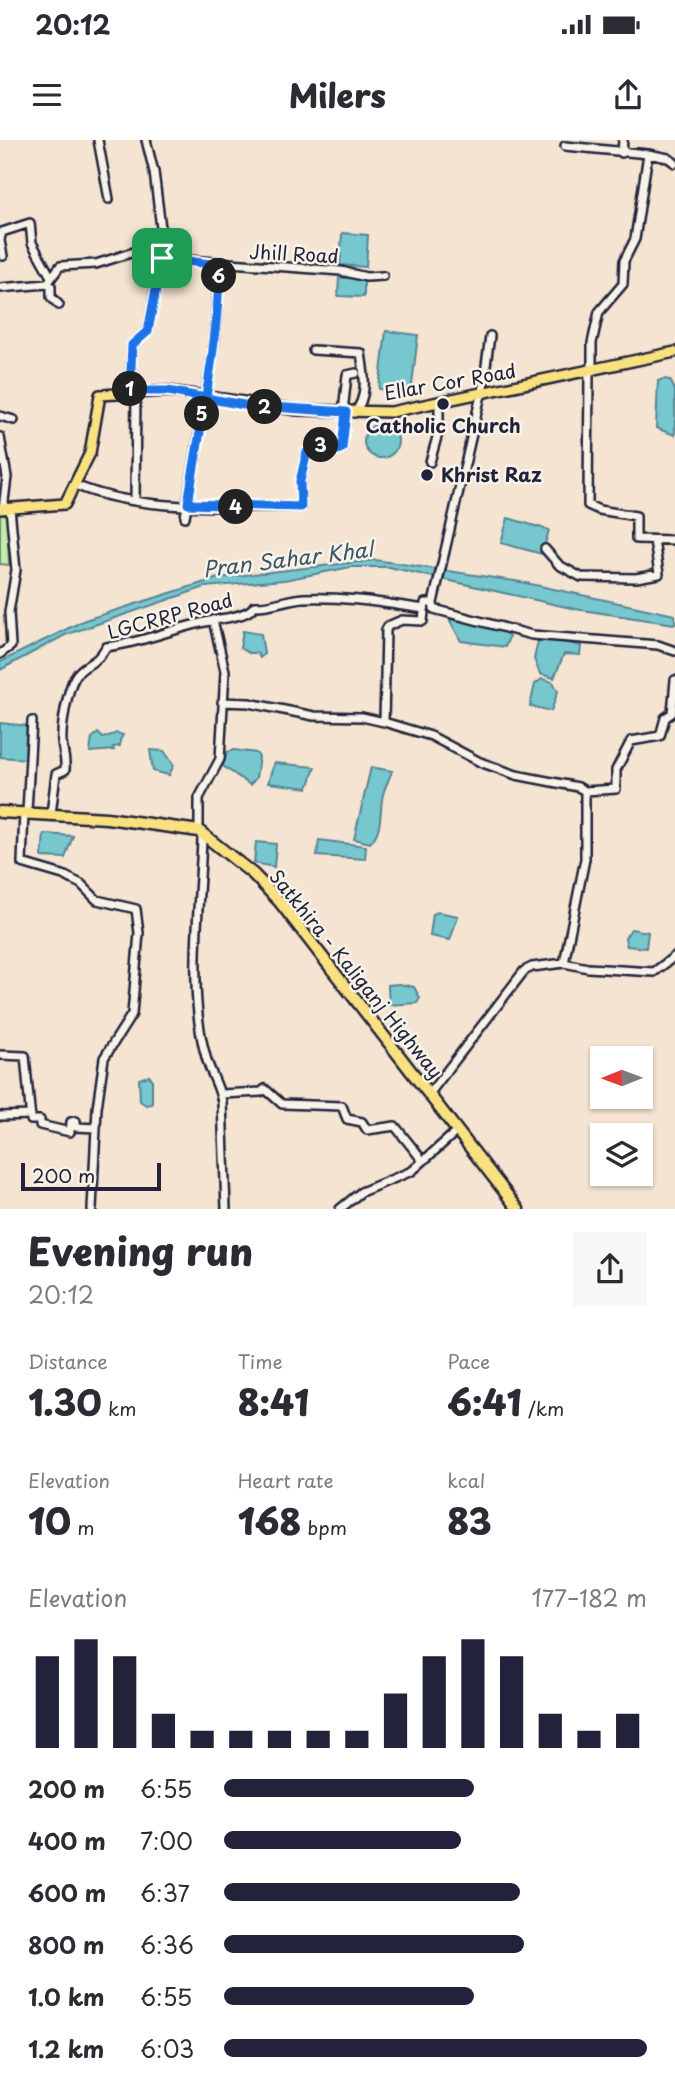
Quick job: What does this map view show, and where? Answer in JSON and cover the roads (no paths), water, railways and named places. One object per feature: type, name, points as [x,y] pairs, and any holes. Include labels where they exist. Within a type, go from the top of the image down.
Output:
[{"type":"highway","points":[[0,812],[51,814],[199,831]]},
{"type":"highway","name":"Satkhira - Kaliganj Highway","points":[[199,831],[253,874],[279,901],[518,1209]]},
{"type":"main road","name":"Ellar Cor Road","points":[[75,485],[90,453],[100,396],[132,391],[204,395],[244,405],[348,413],[391,412],[482,395],[675,352]]},
{"type":"main road","points":[[4,509],[62,505],[75,485]]},
{"type":"street","points":[[98,140],[109,199]]},
{"type":"street","points":[[135,501],[132,345],[148,331],[163,248],[154,172],[146,140]]},
{"type":"street","points":[[622,140],[622,153]]},
{"type":"street","points":[[565,146],[648,154],[668,158],[675,163]]},
{"type":"street","points":[[648,154],[635,239],[624,261],[624,284],[599,312],[592,343],[588,505],[599,510],[636,516],[636,539],[675,540]]},
{"type":"street","points":[[3,256],[0,240],[2,232],[30,223],[32,243],[49,280],[51,297],[60,305]]},
{"type":"street","points":[[0,288],[49,280],[60,266],[96,264],[136,251],[163,248]]},
{"type":"street","name":"Jhill Road","points":[[162,258],[219,265],[341,271],[366,277],[383,276]]},
{"type":"street","points":[[60,265],[96,262]]},
{"type":"street","points":[[185,517],[215,340],[219,265]]},
{"type":"street","points":[[490,336],[482,395],[438,580],[434,609],[532,635],[658,645],[675,651]]},
{"type":"street","points":[[313,350],[360,353],[365,382],[360,406],[348,413]]},
{"type":"street","points":[[75,485],[96,494],[135,501],[301,507],[300,481],[307,452],[320,444],[338,450],[342,448],[348,413],[347,375],[356,373]]},
{"type":"street","points":[[430,462],[439,430],[439,404]]},
{"type":"street","points":[[0,415],[14,420]]},
{"type":"street","points":[[0,437],[7,477],[4,509],[16,566],[9,612],[11,646],[0,654]]},
{"type":"street","points":[[545,549],[559,565],[581,577],[636,578],[659,574],[654,540]]},
{"type":"street","name":"LGCRRP Road","points":[[51,814],[56,774],[65,769],[61,728],[76,676],[99,660],[106,647],[250,612],[254,606],[272,607],[299,598],[360,598],[424,609]]},
{"type":"street","points":[[384,722],[388,626],[402,620],[424,621],[425,603],[433,603]]},
{"type":"street","points":[[213,620],[225,671],[220,759],[199,798],[199,831],[202,838],[196,974],[206,1057],[221,1094],[225,1136],[226,1209]]},
{"type":"street","points":[[222,702],[314,716],[362,717],[384,722],[432,736],[480,762],[516,775],[585,791],[616,789],[616,770],[631,741],[660,736],[665,718],[672,713],[675,680]]},
{"type":"street","points":[[32,721],[22,863],[55,872],[81,884],[97,900],[136,909],[138,921],[137,975],[132,1014],[104,1058],[96,1128],[92,1209]]},
{"type":"street","points":[[564,963],[585,859],[585,791]]},
{"type":"street","points":[[429,1094],[524,971],[532,967],[564,963],[588,968],[654,972],[675,956]]},
{"type":"street","points":[[0,1055],[25,1055],[26,1090],[31,1120],[40,1120],[40,1125],[54,1130],[70,1132],[71,1122],[76,1121],[76,1126],[96,1128]]},
{"type":"street","points":[[221,1094],[261,1092],[265,1089],[282,1104],[342,1106],[347,1119],[362,1122],[367,1130],[395,1126],[423,1161]]},
{"type":"street","points":[[0,1116],[32,1115]]},
{"type":"street","points":[[343,1207],[360,1192],[396,1180],[423,1161],[458,1130]]},
{"type":"water","points":[[342,233],[368,235],[366,267],[340,265]]},
{"type":"water","points":[[339,278],[364,278],[364,297],[338,296]]},
{"type":"water","points":[[386,331],[418,335],[411,393],[379,389]]},
{"type":"water","points":[[670,380],[675,390],[675,435],[656,428],[658,381]]},
{"type":"water","points":[[381,424],[393,429],[398,441],[393,453],[381,458],[369,453],[364,441],[369,429]]},
{"type":"water","points":[[508,518],[549,530],[542,554],[501,543]]},
{"type":"water","points":[[375,560],[521,582],[675,615],[675,624],[575,609],[389,567],[351,567],[284,580],[205,587],[65,635],[0,670],[0,662],[85,620],[218,578]]},
{"type":"water","points":[[449,619],[504,630],[509,637],[505,647],[461,641]]},
{"type":"water","points":[[243,631],[261,634],[264,654],[260,658],[257,653],[249,653],[240,648]]},
{"type":"water","points":[[550,639],[581,646],[580,655],[564,654],[554,678],[540,674],[534,659],[538,641]]},
{"type":"water","points":[[542,679],[553,682],[558,691],[551,711],[530,706],[535,684]]},
{"type":"water","points":[[0,723],[28,726],[25,759],[0,757]]},
{"type":"water","points":[[98,733],[103,738],[117,733],[123,735],[120,746],[113,747],[114,750],[90,752],[92,738]]},
{"type":"water","points":[[150,750],[164,751],[174,765],[169,775],[153,771]]},
{"type":"water","points":[[234,750],[256,753],[259,757],[256,778],[250,785],[223,766],[227,752]]},
{"type":"water","points":[[274,763],[315,767],[308,788],[268,783]]},
{"type":"water","points":[[371,767],[392,771],[383,796],[379,828],[370,843],[354,839]]},
{"type":"water","points":[[44,834],[73,836],[65,858],[42,857]]},
{"type":"water","points":[[319,840],[366,846],[365,859],[317,856]]},
{"type":"water","points":[[256,842],[276,844],[274,867],[254,863]]},
{"type":"water","points":[[438,912],[458,916],[450,940],[430,936],[433,914]]},
{"type":"water","points":[[631,929],[648,932],[646,948],[627,946],[625,938]]},
{"type":"water","points":[[388,985],[414,987],[420,998],[417,1003],[389,1005]]},
{"type":"water","points":[[149,1076],[152,1079],[152,1104],[146,1105],[140,1101],[139,1079]]},
{"type":"waterway","points":[[192,503],[207,503]]},
{"type":"waterway","points":[[200,927],[202,902]]},
{"type":"place","name":"Catholic Church","points":[[443,404]]},
{"type":"place","name":"Khrist Raz","points":[[427,475]]},
{"type":"water label","name":"Pran Sahar Khal","points":[[288,560]]}]
